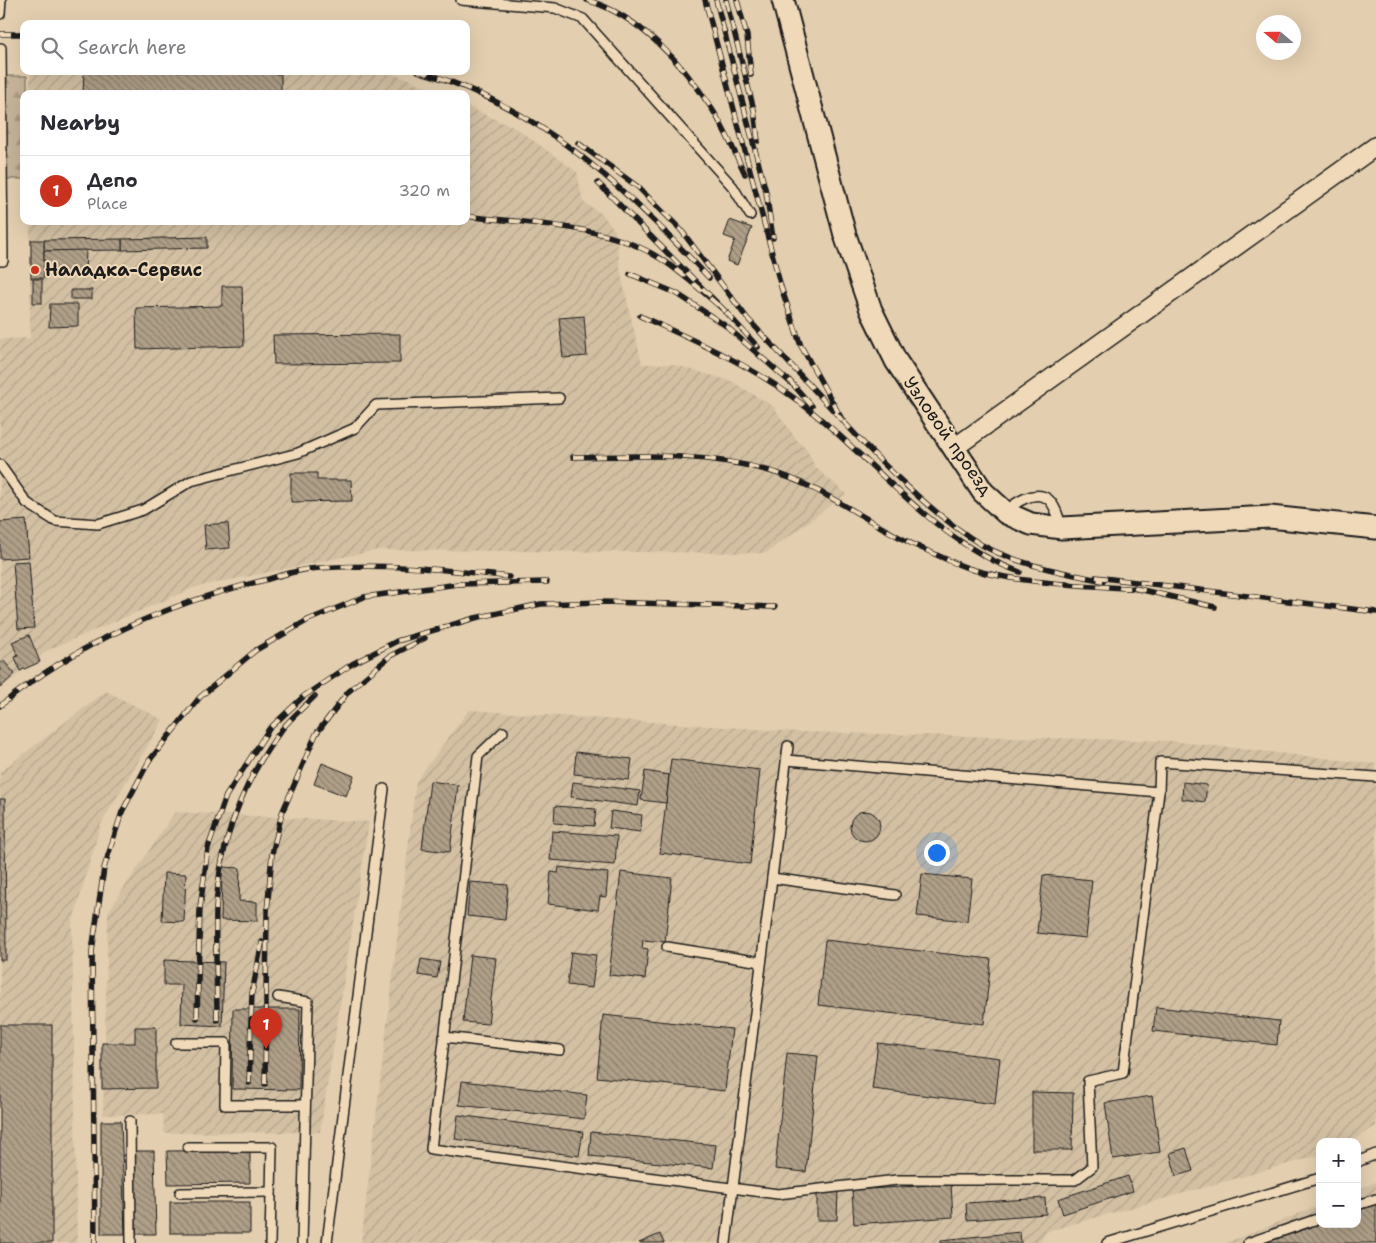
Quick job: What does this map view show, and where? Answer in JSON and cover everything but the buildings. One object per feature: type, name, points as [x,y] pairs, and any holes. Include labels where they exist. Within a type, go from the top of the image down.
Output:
[{"type":"street","name":"Узловой проезд","points":[[783,0],[845,235],[871,310],[896,361],[983,492],[1006,513],[1031,524],[1062,528],[1270,517],[1376,528]]},
{"type":"street","points":[[954,448],[1376,146]]},
{"type":"lane","points":[[0,14],[1,0]]},
{"type":"lane","points":[[461,0],[555,8],[583,20],[733,187],[750,215]]},
{"type":"lane","points":[[0,48],[3,261],[0,261]]},
{"type":"lane","points":[[0,465],[28,503],[55,521],[98,524],[144,510],[190,481],[298,453],[355,428],[376,405],[559,398]]},
{"type":"lane","points":[[1006,513],[1014,504],[1040,497],[1048,499],[1056,511],[1062,528]]},
{"type":"lane","points":[[503,732],[478,756],[430,1149],[778,1194],[897,1180],[1075,1180],[1092,1167],[1088,1081],[1122,1073],[1159,792],[1160,762],[1376,777]]},
{"type":"lane","points":[[726,1243],[788,746]]},
{"type":"lane","points":[[787,760],[1159,792]]},
{"type":"lane","points":[[327,1243],[384,789]]},
{"type":"lane","points":[[772,878],[895,895]]},
{"type":"lane","points":[[667,947],[762,962]]},
{"type":"lane","points":[[278,998],[308,1002],[302,1243]]},
{"type":"lane","points":[[444,1037],[560,1050]]},
{"type":"lane","points":[[176,1043],[226,1043],[225,1106],[305,1105]]},
{"type":"lane","points":[[130,1121],[131,1243]]},
{"type":"lane","points":[[188,1147],[272,1147],[270,1243]]},
{"type":"lane","points":[[1361,1160],[1376,1154]]},
{"type":"lane","points":[[1107,1243],[1316,1179]]},
{"type":"lane","points":[[180,1193],[271,1192]]},
{"type":"lane","points":[[1361,1204],[1376,1198]]},
{"type":"lane","points":[[1248,1243],[1316,1219]]},
{"type":"shaded area","points":[[31,75],[395,75],[432,90],[29,90]]},
{"type":"shaded area","points":[[470,108],[517,129],[577,172],[583,202],[602,214],[615,231],[622,279],[642,364],[671,364],[731,381],[773,406],[796,439],[807,450],[815,467],[846,494],[766,553],[378,550],[196,587],[48,650],[0,689],[0,339],[30,338],[30,225],[470,225]]},
{"type":"shaded area","points":[[106,691],[163,720],[101,824],[72,924],[77,1243],[0,1243],[0,772]]},
{"type":"shaded area","points":[[469,710],[799,732],[1170,741],[1376,764],[1376,1126],[1356,1138],[1316,1138],[1316,1156],[1048,1231],[1037,1243],[361,1243],[416,781]]},
{"type":"shaded area","points":[[175,812],[369,822],[320,1132],[164,1133],[163,1114],[103,1115],[108,912]]},
{"type":"shaded area","points":[[1376,1182],[1376,1243],[1226,1243],[1316,1207],[1316,1228],[1361,1228],[1361,1188]]},
{"type":"green space","points":[[5,76],[27,76],[27,90],[20,90],[20,179],[6,179]]},
{"type":"railway","points":[[587,0],[625,17],[674,59],[712,109],[726,133],[745,174]]},
{"type":"railway","points":[[578,143],[638,187],[681,230],[747,318],[843,421],[801,346],[781,287],[705,0]]},
{"type":"railway","points":[[716,0],[766,192],[773,238]]},
{"type":"railway","points":[[726,0],[754,110],[758,141]]},
{"type":"railway","points":[[737,0],[747,36],[751,75]]},
{"type":"railway","points":[[0,34],[20,34]]},
{"type":"railway","points":[[430,75],[462,86],[503,105],[541,128],[578,154],[646,212],[709,278]]},
{"type":"railway","points":[[470,216],[567,227],[592,232],[640,247],[670,265],[726,312],[598,183]]},
{"type":"railway","points":[[630,274],[676,293],[726,326],[793,385]]},
{"type":"railway","points":[[726,312],[758,347]]},
{"type":"railway","points":[[640,316],[739,363],[776,385],[822,420],[928,517],[957,539],[987,557],[1020,572]]},
{"type":"railway","points":[[789,380],[812,406]]},
{"type":"railway","points":[[843,421],[909,488],[946,520],[982,545],[1026,563],[1103,581]]},
{"type":"railway","points":[[573,457],[670,456],[742,464],[766,470],[806,485],[901,538],[967,568],[993,575],[1034,581],[1139,589]]},
{"type":"railway","points":[[0,706],[60,663],[125,628],[194,600],[292,572],[334,567],[384,566],[509,577]]},
{"type":"railway","points":[[1096,577],[1376,612]]},
{"type":"railway","points":[[95,1243],[92,951],[104,868],[122,812],[149,761],[200,697],[256,650],[308,620],[364,597],[458,584],[547,582]]},
{"type":"railway","points":[[1134,588],[1215,607]]},
{"type":"railway","points":[[197,1018],[200,908],[208,848],[226,796],[269,729],[304,696],[352,664],[397,641],[475,618],[541,604],[602,602],[775,607]]},
{"type":"railway","points":[[265,1084],[267,912],[272,854],[282,813],[316,734],[348,692],[390,656],[425,638]]},
{"type":"railway","points":[[217,1020],[216,909],[218,884],[228,836],[245,791],[269,748],[283,728],[315,696]]},
{"type":"railway","points":[[249,1083],[252,993],[262,942]]},
{"type":"place","name":"Наладка-Сервис","points":[[35,270]]},
{"type":"place","name":"Депо","points":[[266,1049]]}]
